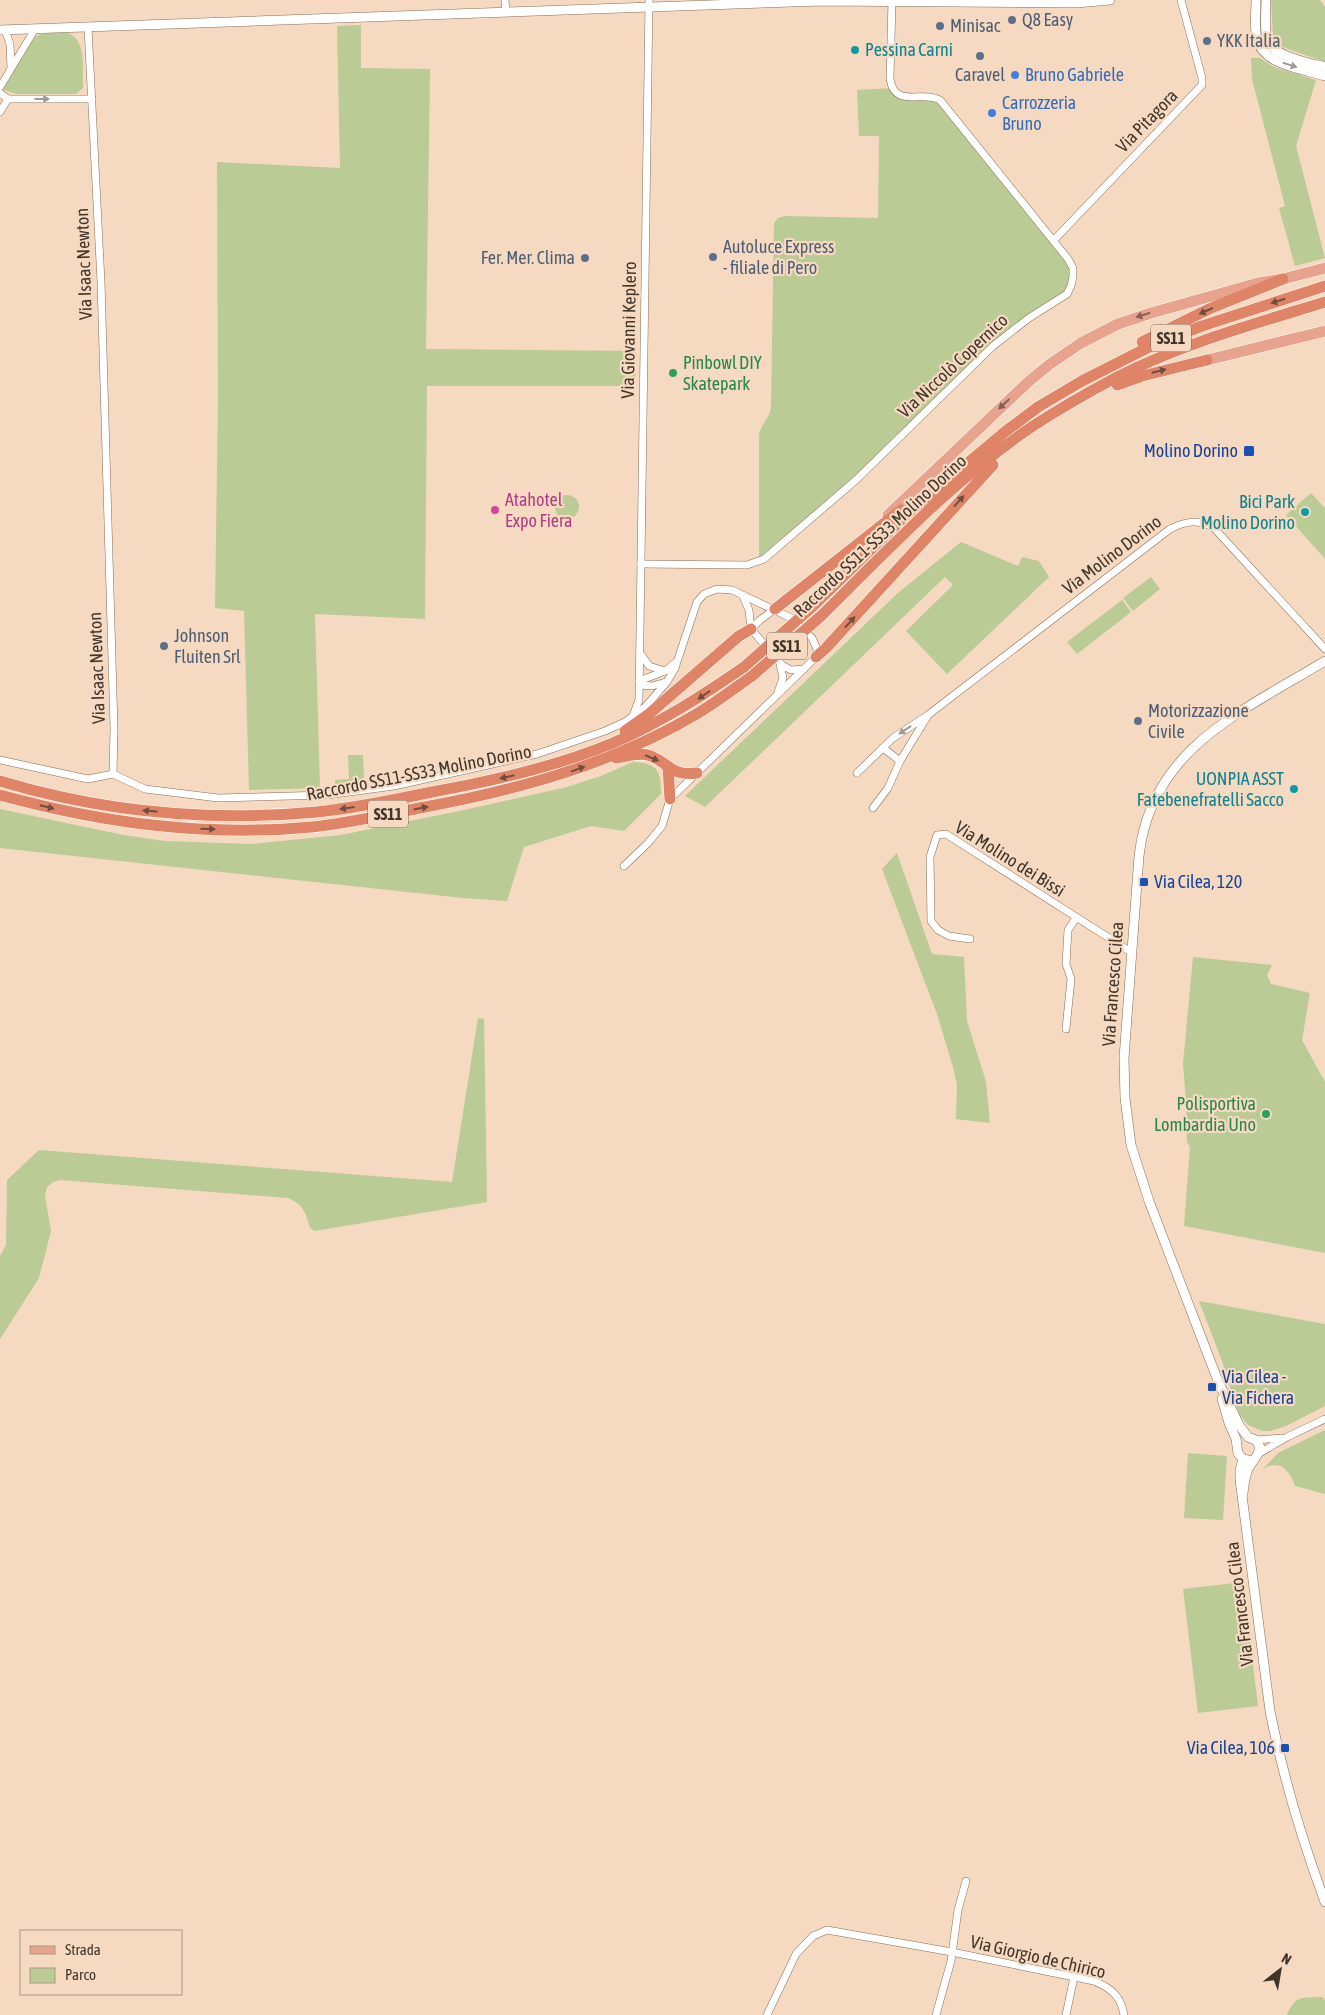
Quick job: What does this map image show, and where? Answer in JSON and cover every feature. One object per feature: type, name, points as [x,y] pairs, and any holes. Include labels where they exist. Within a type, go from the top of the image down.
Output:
[{"type":"highway","points":[[1028,415],[1046,396],[1074,377],[1194,316],[1283,279]]},
{"type":"highway","name":"SS11","points":[[1028,415],[1082,381],[1153,345],[1202,326],[1325,286]]},
{"type":"highway","name":"SS11","points":[[1065,406],[1116,378],[1173,352],[1231,331],[1325,302]]},
{"type":"highway","points":[[1065,406],[1087,400],[1120,383],[1207,360]]},
{"type":"highway","name":"Raccordo SS11-SS33 Molino Dorino","points":[[0,795],[77,814],[162,827],[209,830],[288,829],[337,824],[485,796],[528,785],[600,761],[701,712],[748,672],[821,616],[961,482],[1021,435],[1065,406]]},
{"type":"highway","name":"Raccordo SS11-SS33 Molino Dorino","points":[[0,781],[59,797],[125,809],[190,815],[254,816],[318,812],[382,802],[489,781],[567,760],[613,743],[653,724],[748,672],[907,514],[1006,431],[1028,415]]},
{"type":"highway","points":[[816,657],[894,575],[986,471],[1029,436],[1045,419]]},
{"type":"highway","points":[[775,609],[907,506],[969,453],[1006,431]]},
{"type":"highway","points":[[567,760],[631,728],[739,636],[752,629]]},
{"type":"highway","points":[[600,761],[640,754],[650,756],[680,774],[697,773]]},
{"type":"highway","points":[[668,767],[670,800]]},
{"type":"main road","points":[[856,545],[1028,382],[1081,343],[1104,330],[1135,318],[1258,283],[1283,279],[1325,268]]},
{"type":"main road","points":[[1207,360],[1325,331]]},
{"type":"street","points":[[505,0],[506,11]]},
{"type":"street","points":[[11,69],[10,44],[2,30],[649,4],[822,1],[1076,3],[1110,0]]},
{"type":"street","name":"Via Pitagora","points":[[1054,240],[1202,85],[1202,78],[1181,0]]},
{"type":"street","points":[[1256,0],[1257,38],[1264,52],[1280,62],[1325,76]]},
{"type":"street","points":[[1266,0],[1266,37],[1268,44],[1275,51],[1325,67]]},
{"type":"street","name":"Via Niccolò Copernico","points":[[641,564],[747,565],[759,562],[770,555],[856,480],[993,346],[1028,318],[1067,294],[1073,281],[1072,268],[1068,259],[940,100],[933,97],[904,96],[894,91],[890,79],[892,1]]},
{"type":"street","name":"Via Giovanni Keplero","points":[[631,717],[638,705],[640,683],[649,4]]},
{"type":"street","name":"Via Isaac Newton","points":[[88,28],[100,273],[106,449],[114,728],[113,774]]},
{"type":"street","points":[[0,88],[36,29]]},
{"type":"street","points":[[0,93],[8,99],[92,99]]},
{"type":"street","points":[[0,112],[8,99]]},
{"type":"street","name":"Via Molino Dorino","points":[[928,715],[1170,529],[1191,521],[1209,525],[1220,533],[1325,649]]},
{"type":"street","points":[[0,760],[88,779],[113,774],[146,789],[218,798],[327,795],[394,786],[537,754],[605,731],[631,717],[645,707],[674,672],[694,607],[704,594],[712,590],[722,588],[732,590],[791,618],[812,638],[817,649],[816,657],[670,800],[662,826],[648,843],[624,866]]},
{"type":"street","points":[[743,596],[749,610],[752,629],[780,664],[791,670],[805,668]]},
{"type":"street","points":[[752,629],[764,616],[775,609]]},
{"type":"street","points":[[640,653],[649,666],[665,671]]},
{"type":"street","points":[[640,683],[665,671],[678,661]]},
{"type":"street","name":"Via Francesco Cilea","points":[[1243,1493],[1247,1471],[1260,1447],[1239,1426],[1218,1380],[1149,1201],[1131,1145],[1126,1114],[1124,1079],[1131,952],[1140,842],[1153,802],[1171,771],[1190,749],[1208,734],[1325,661]]},
{"type":"street","points":[[778,693],[783,678],[780,664]]},
{"type":"street","points":[[640,683],[652,686],[667,682]]},
{"type":"street","points":[[857,773],[893,738],[928,715]]},
{"type":"street","points":[[873,808],[888,788],[900,762],[928,715]]},
{"type":"street","points":[[883,748],[900,762]]},
{"type":"street","name":"Via Molino dei Bissi","points":[[970,939],[949,936],[938,930],[931,921],[930,857],[937,835],[946,834],[1131,952]]},
{"type":"street","name":"Via Molino dei Bissi","points":[[1066,1029],[1071,978],[1066,964],[1068,930],[1076,918]]},
{"type":"street","name":"Via Francesco Cilea","points":[[1218,1380],[1225,1410],[1238,1445],[1238,1453],[1243,1459],[1240,1470],[1270,1711],[1292,1805],[1325,1902]]},
{"type":"street","points":[[1243,1459],[1256,1456],[1287,1437],[1325,1419]]},
{"type":"street","points":[[1238,1445],[1241,1440],[1252,1438],[1272,1440],[1287,1437]]},
{"type":"street","name":"Via Giorgio de Chirico","points":[[936,2015],[945,1988],[958,1910],[966,1881]]},
{"type":"street","name":"Via Giorgio de Chirico","points":[[767,2015],[796,1954],[813,1936],[827,1930],[952,1952],[1102,1984],[1116,1994],[1124,2015]]},
{"type":"street","points":[[1066,2015],[1074,1977]]},
{"type":"green space","points":[[1271,0],[1320,0],[1325,7],[1325,62],[1277,45],[1273,36]]},
{"type":"green space","points":[[361,25],[361,68],[430,69],[426,349],[636,351],[635,386],[427,386],[425,619],[315,614],[320,788],[249,790],[244,611],[215,608],[218,401],[217,162],[340,168],[337,26]]},
{"type":"green space","points":[[65,32],[72,35],[81,47],[83,88],[76,94],[16,94],[2,89],[35,37],[41,34]]},
{"type":"green space","points":[[1251,58],[1260,58],[1274,67],[1316,80],[1296,146],[1325,258],[1295,266],[1279,208],[1285,206],[1252,79]]},
{"type":"green space","points":[[892,88],[897,94],[937,98],[1071,263],[1069,290],[1013,329],[856,480],[759,562],[759,434],[771,408],[774,223],[778,218],[785,216],[878,218],[879,136],[859,136],[857,90]]},
{"type":"green space","points":[[1311,493],[1325,508],[1325,559],[1286,515]]},
{"type":"green space","points":[[567,495],[576,498],[579,507],[576,516],[567,519],[558,516],[555,507],[558,498]]},
{"type":"green space","points":[[961,542],[1018,566],[1022,557],[1039,561],[1049,577],[947,674],[906,631],[953,585],[945,577],[705,807],[685,796],[899,592]]},
{"type":"green space","points":[[1151,577],[1160,589],[1133,611],[1123,598]]},
{"type":"green space","points":[[1122,600],[1131,612],[1077,654],[1067,642]]},
{"type":"green space","points":[[348,755],[363,755],[364,780],[371,779],[371,782],[335,786],[335,780],[349,779]]},
{"type":"green space","points":[[633,762],[653,766],[659,774],[661,794],[624,831],[591,826],[524,847],[507,901],[463,898],[0,848],[0,809],[123,835],[165,841],[251,844],[341,835],[464,810],[567,787],[601,776]]},
{"type":"green space","points":[[897,853],[932,954],[964,957],[967,1021],[986,1082],[990,1123],[956,1119],[957,1084],[953,1067],[937,1014],[882,869]]},
{"type":"green space","name":"Polisportiva Lombardia Uno","points":[[1193,957],[1272,965],[1267,975],[1271,984],[1310,993],[1302,1040],[1325,1082],[1325,1253],[1184,1226],[1190,1147],[1187,1142],[1183,1064]]},
{"type":"green space","points":[[478,1018],[484,1019],[487,1202],[315,1231],[310,1228],[305,1213],[300,1206],[288,1198],[60,1180],[53,1182],[47,1187],[45,1196],[51,1231],[39,1278],[0,1339],[0,1256],[6,1245],[7,1180],[39,1150],[452,1182]]},
{"type":"green space","points":[[1199,1301],[1325,1324],[1325,1406],[1286,1426],[1270,1431],[1262,1431],[1248,1425],[1239,1414],[1222,1361]]},
{"type":"green space","points":[[1325,1430],[1325,1494],[1295,1486],[1284,1468],[1274,1465],[1263,1469],[1278,1453]]},
{"type":"green space","points":[[1188,1453],[1227,1456],[1223,1520],[1184,1518]]},
{"type":"green space","points":[[1243,1582],[1258,1706],[1198,1713],[1183,1589]]},
{"type":"green space","points":[[1309,1997],[1322,1997],[1325,2000],[1325,2015],[1287,2015],[1296,2001]]},
{"type":"place","name":"Q8 Easy","points":[[1012,20]]},
{"type":"place","name":"Minisac","points":[[940,26]]},
{"type":"place","name":"YKK Italia","points":[[1207,41]]},
{"type":"place","name":"Pessina Carni","points":[[855,50]]},
{"type":"place","name":"Caravel","points":[[980,56]]},
{"type":"place","name":"Bruno Gabriele","points":[[1015,75]]},
{"type":"place","name":"Carrozzeria Bruno","points":[[992,113]]},
{"type":"place","name":"Autoluce Express - filiale di Pero","points":[[713,257]]},
{"type":"place","name":"Fer. Mer. Clima","points":[[585,258]]},
{"type":"place","name":"Pinbowl DIY Skatepark","points":[[673,373]]},
{"type":"place","name":"Molino Dorino","points":[[1249,451]]},
{"type":"place","name":"Atahotel Expo Fiera","points":[[495,510]]},
{"type":"place","name":"Bici Park Molino Dorino","points":[[1305,512]]},
{"type":"place","name":"Johnson Fluiten Srl","points":[[164,646]]},
{"type":"place","name":"Motorizzazione Civile","points":[[1138,721]]},
{"type":"place","name":"UONPIA ASST Fatebenefratelli Sacco","points":[[1294,789]]},
{"type":"place","name":"Via Cilea, 120","points":[[1144,882]]},
{"type":"place","name":"Polisportiva Lombardia Uno","points":[[1266,1114]]},
{"type":"place","name":"Via Cilea - Via Fichera","points":[[1212,1387]]},
{"type":"place","name":"Via Cilea, 106","points":[[1285,1748]]}]
